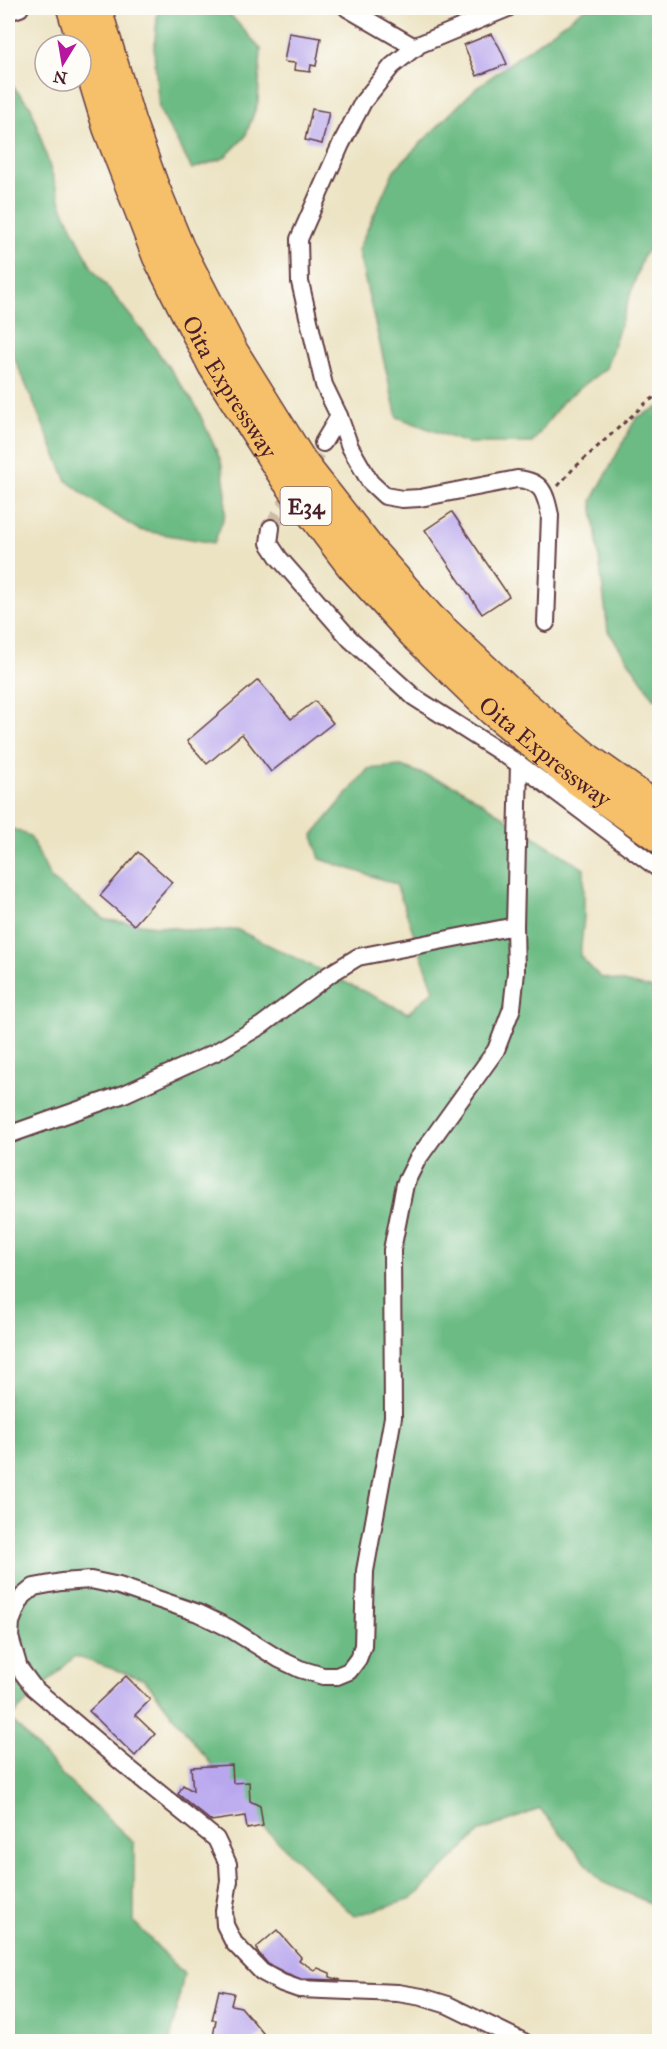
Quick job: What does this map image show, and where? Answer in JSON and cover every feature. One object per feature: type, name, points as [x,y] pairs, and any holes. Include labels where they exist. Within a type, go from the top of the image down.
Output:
[{"type":"highway","name":"Oita Expressway","points":[[72,8],[130,121],[179,248],[233,352],[303,464],[371,550],[430,618],[511,694],[588,759],[660,810]]},
{"type":"highway","name":"Oita Expressway","points":[[96,8],[108,127],[158,257],[213,365],[286,479],[351,565],[414,634],[494,711],[576,779],[660,838]]},
{"type":"street","points":[[8,12],[20,8]]},
{"type":"street","points":[[347,8],[416,48]]},
{"type":"street","points":[[508,8],[418,45],[392,66],[363,102],[341,144],[299,239],[300,282],[324,385],[339,416],[350,447],[370,482],[385,496],[402,499],[420,498],[517,479],[537,483],[546,499],[550,515],[546,624]]},
{"type":"street","points":[[323,443],[339,416]]},
{"type":"street","points":[[271,528],[270,543],[279,558],[350,639],[375,663],[414,697],[519,764],[660,870]]},
{"type":"street","points":[[519,764],[516,972],[512,1008],[495,1050],[417,1160],[405,1184],[392,1250],[393,1417],[365,1570],[363,1646],[358,1659],[349,1671],[337,1676],[323,1676],[279,1659],[229,1628],[198,1613],[119,1586],[92,1580],[34,1587],[23,1596],[17,1607],[11,1622],[10,1637],[19,1668],[34,1688],[216,1839],[228,1864],[229,1881],[224,1911],[225,1925],[234,1943],[262,1972],[299,1989],[398,1993],[422,1997],[447,2005],[524,2042]]},
{"type":"street","points":[[8,1135],[124,1094],[216,1052],[262,1026],[330,974],[358,957],[515,926]]},
{"type":"path","points":[[546,499],[573,469],[647,402],[660,394]]},
{"type":"green space","points":[[158,8],[224,8],[261,49],[258,102],[245,137],[224,158],[192,169],[159,109],[154,51]]},
{"type":"green space","points":[[585,8],[659,8],[659,238],[643,256],[606,368],[563,401],[532,443],[466,443],[397,417],[358,250],[394,170],[475,89]]},
{"type":"green space","points":[[8,81],[31,107],[62,206],[92,268],[148,338],[196,406],[221,461],[226,493],[225,514],[214,543],[139,530],[100,506],[67,481],[8,343]]},
{"type":"green space","points":[[659,407],[659,701],[654,698],[608,631],[592,501],[636,418]]},
{"type":"green space","points":[[401,766],[458,787],[584,869],[584,917],[580,956],[600,977],[659,990],[659,1907],[602,1882],[540,1809],[481,1831],[412,1899],[354,1916],[251,1815],[145,1680],[75,1656],[10,1718],[64,1777],[134,1843],[134,1922],[184,1974],[170,2041],[8,2041],[8,827],[30,836],[51,879],[106,920],[208,932],[236,929],[408,1013],[434,990],[396,884],[320,859],[313,835],[368,769]]},
{"type":"building","points":[[289,33],[321,38],[316,66],[311,65],[310,72],[294,70],[295,63],[284,62]]},
{"type":"building","points":[[491,34],[507,64],[477,76],[464,45]]},
{"type":"building","points":[[312,109],[329,112],[322,144],[305,140]]},
{"type":"building","points":[[452,512],[509,596],[482,614],[425,530]]},
{"type":"building","points":[[258,680],[291,719],[315,701],[333,723],[271,772],[242,734],[207,764],[187,741]]},
{"type":"building","points":[[138,852],[172,882],[134,925],[100,896]]},
{"type":"building","points":[[126,1676],[150,1700],[135,1715],[155,1734],[135,1756],[89,1711]]},
{"type":"building","points":[[232,1765],[233,1783],[249,1782],[250,1801],[260,1806],[263,1826],[247,1829],[245,1816],[211,1821],[178,1794],[183,1785],[193,1791],[191,1767]]},
{"type":"building","points":[[277,1930],[301,1957],[299,1960],[314,1970],[318,1968],[330,1973],[330,1977],[341,1980],[301,1979],[268,1964],[257,1951],[257,1947]]},
{"type":"building","points":[[219,1990],[234,1993],[231,2005],[241,2007],[263,2033],[253,2042],[212,2042],[216,2020],[212,2020]]},
{"type":"tunnel","points":[[271,528],[323,443]]}]
